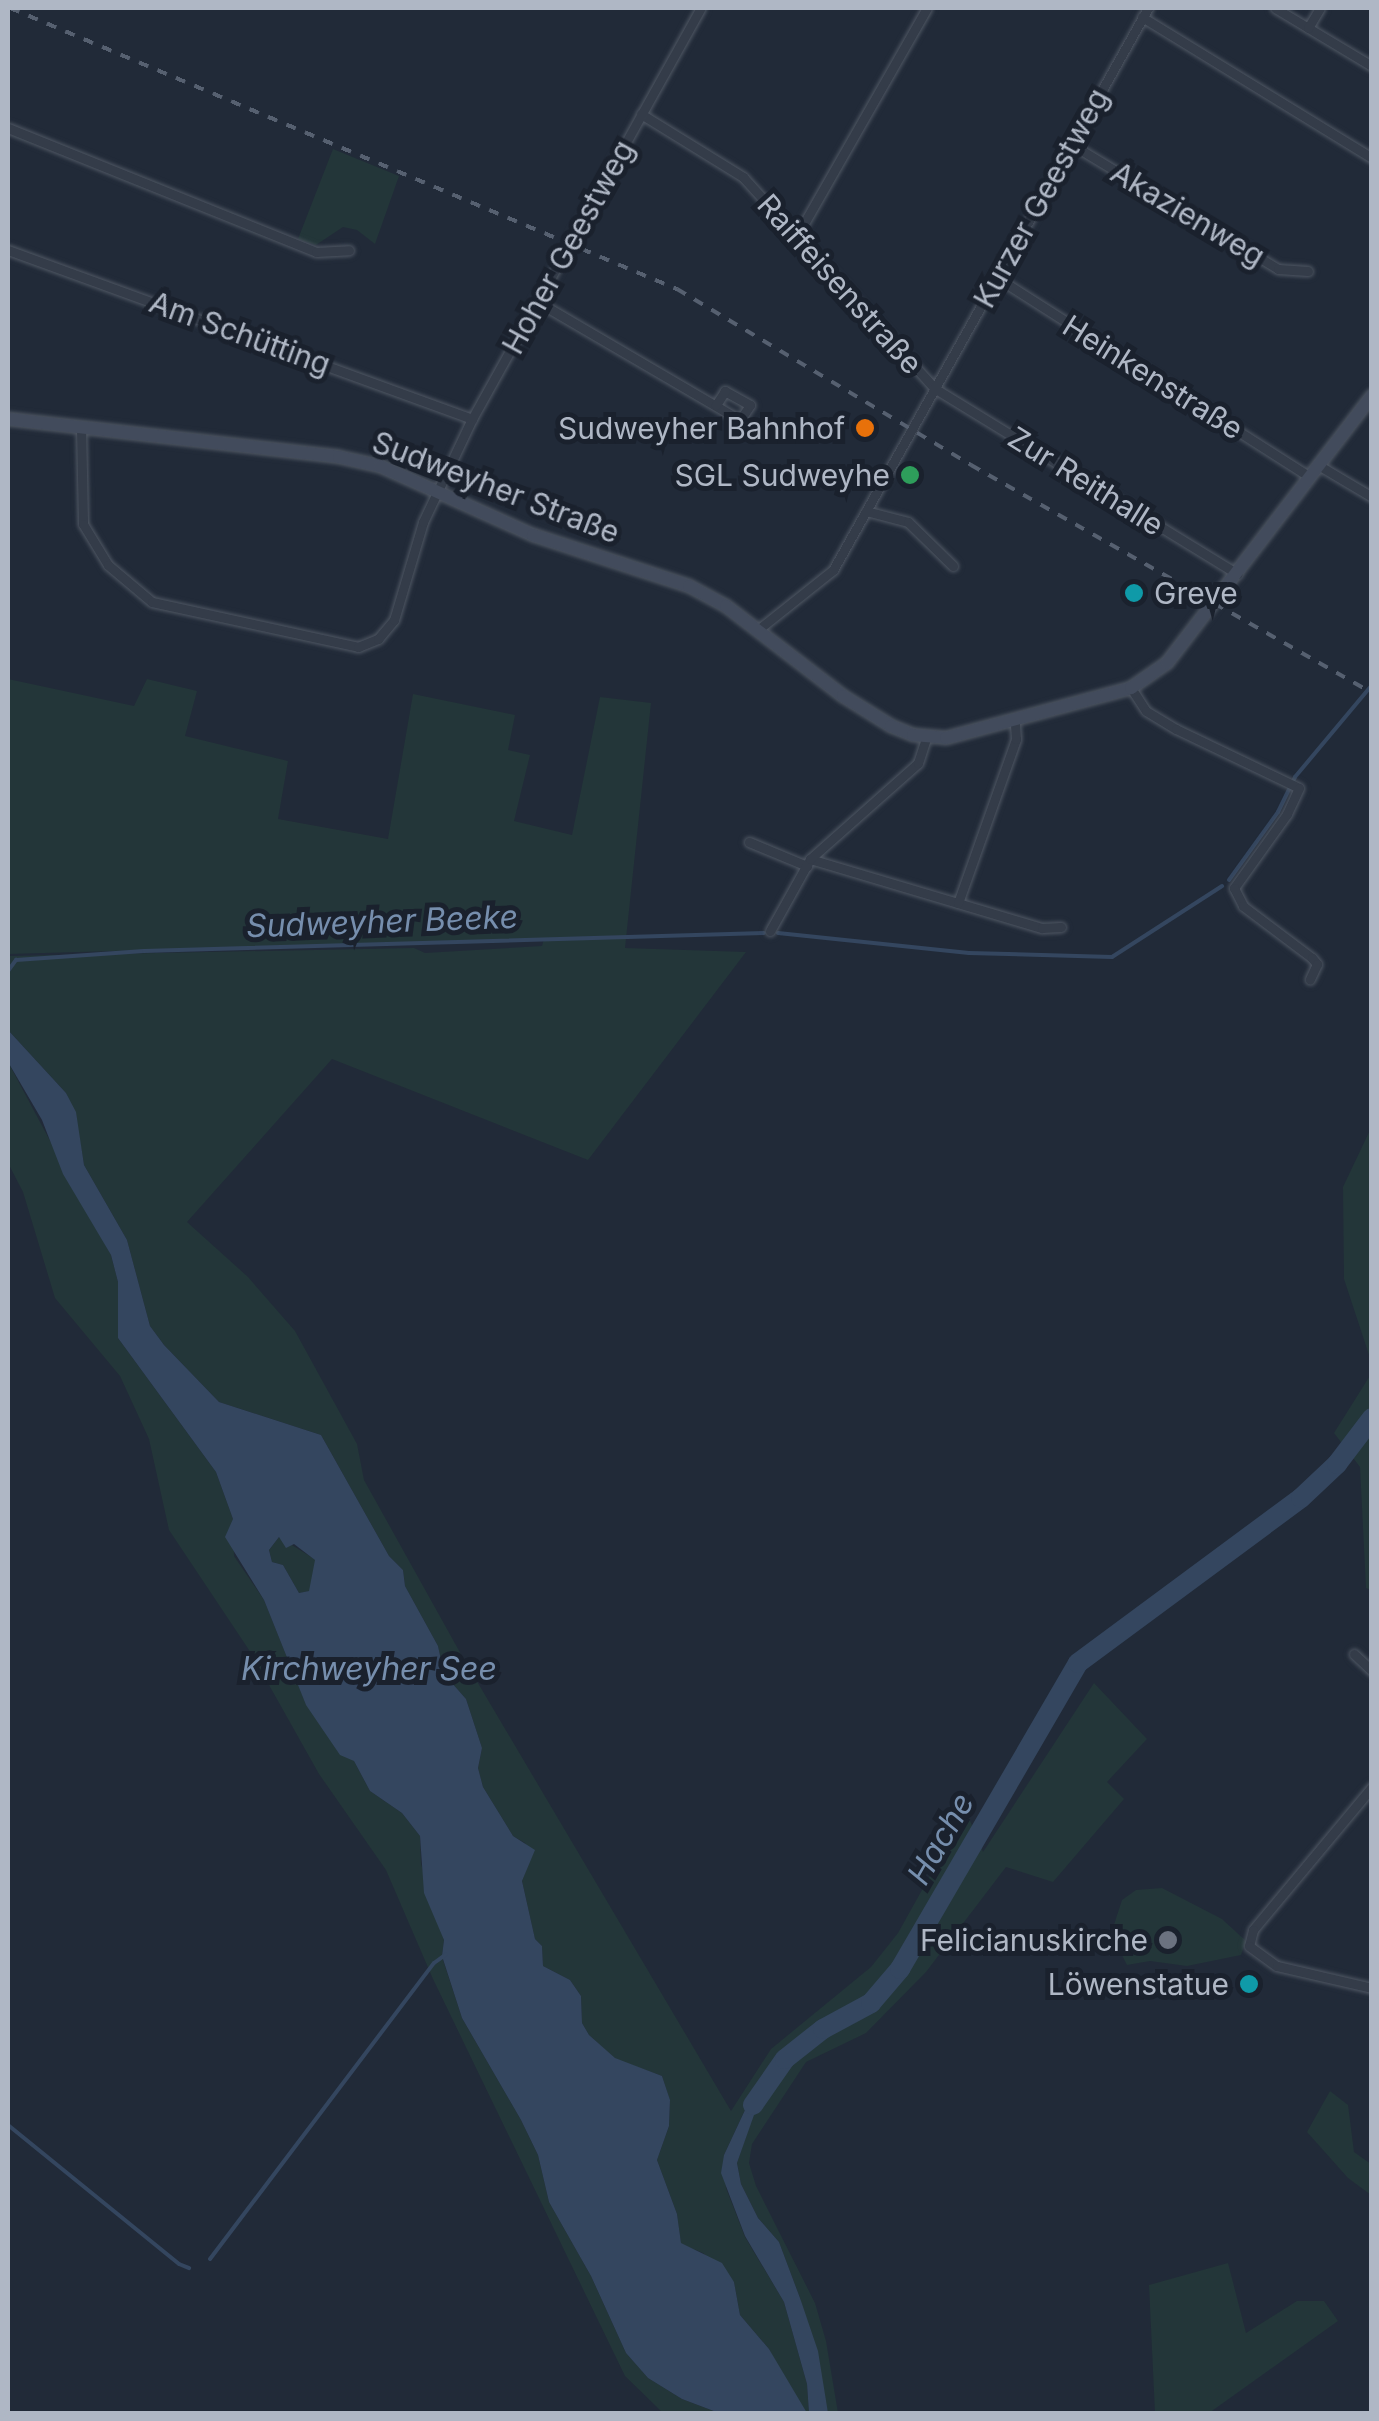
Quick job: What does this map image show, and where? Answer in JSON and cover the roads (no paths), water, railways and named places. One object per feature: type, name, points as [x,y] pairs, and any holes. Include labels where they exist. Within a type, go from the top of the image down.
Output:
[{"type":"street","name":"Hoher Geestweg","points":[[81,427],[83,524],[108,565],[152,602],[358,647],[378,638],[394,620],[436,489],[472,419],[702,8]]},
{"type":"street","points":[[798,234],[927,8]]},
{"type":"street","points":[[1275,8],[1372,66]]},
{"type":"street","points":[[1308,28],[1320,8]]},
{"type":"street","points":[[1145,12],[1372,158]]},
{"type":"street","name":"Kurzer Geestweg","points":[[934,388],[1145,12]]},
{"type":"street","name":"Raiffeisenstraße","points":[[642,114],[743,178],[798,234],[934,388],[833,570],[759,629]]},
{"type":"street","points":[[8,128],[316,252],[349,250]]},
{"type":"street","name":"Akazienweg","points":[[1071,144],[1278,269],[1308,271]]},
{"type":"street","name":"Am Schütting","points":[[8,250],[472,419]]},
{"type":"street","name":"Heinkenstraße","points":[[996,278],[1310,477]]},
{"type":"street","points":[[538,302],[716,405]]},
{"type":"street","name":"Zur Reithalle","points":[[934,388],[1238,574]]},
{"type":"street","name":"Sudweyher Straße","points":[[8,418],[339,456],[380,466],[532,534],[688,586],[759,629],[873,716],[926,738],[965,735],[1016,723],[1131,688],[1167,663],[1372,396]]},
{"type":"street","points":[[1318,465],[1372,496]]},
{"type":"street","points":[[866,510],[908,522],[954,566]]},
{"type":"street","points":[[1131,688],[1146,711],[1176,729],[1299,788],[1286,814],[1234,888],[1243,906],[1312,958],[1317,964],[1310,978]]},
{"type":"street","points":[[958,903],[1016,739],[1016,723]]},
{"type":"street","points":[[770,931],[809,863],[918,763],[926,738]]},
{"type":"street","points":[[749,842],[809,863],[1042,928],[1060,927]]},
{"type":"street","points":[[1354,1654],[1372,1671]]},
{"type":"street","points":[[1372,1788],[1260,1922],[1249,1946],[1277,1966],[1372,1988]]},
{"type":"water","name":"Kirchweyher See","points":[[8,1030],[66,1093],[76,1112],[84,1165],[127,1240],[150,1326],[164,1345],[219,1402],[321,1435],[389,1556],[403,1570],[405,1586],[438,1646],[444,1674],[466,1699],[482,1748],[478,1768],[483,1787],[513,1836],[535,1850],[522,1881],[535,1939],[542,1946],[543,1966],[570,1980],[581,1996],[582,2023],[589,2035],[615,2058],[662,2076],[670,2100],[669,2126],[657,2160],[677,2214],[681,2243],[722,2263],[734,2282],[740,2315],[769,2349],[807,2413],[719,2413],[682,2399],[648,2378],[626,2353],[591,2276],[549,2202],[538,2155],[521,2120],[462,2018],[442,1956],[444,1940],[424,1893],[420,1836],[402,1813],[370,1791],[354,1761],[340,1755],[306,1705],[264,1600],[225,1537],[233,1519],[216,1472],[118,1338],[118,1282],[111,1255],[63,1174],[42,1120],[8,1062]],"holes":[[[279,1537],[286,1548],[294,1544],[315,1560],[309,1591],[299,1593],[283,1565],[272,1562],[269,1550]]]},
{"type":"water","points":[[766,2081],[737,2163],[741,2184],[758,2218],[779,2242],[800,2298],[818,2351],[828,2413],[809,2413],[807,2384],[784,2302],[745,2236],[721,2173],[724,2155],[745,2110],[756,2089]]},
{"type":"waterway","name":"Sudweyher Beeke","points":[[1229,880],[1278,812],[1295,777],[1372,685]]},
{"type":"waterway","name":"Sudweyher Beeke","points":[[778,933],[969,953],[1112,957],[1222,886]]},
{"type":"waterway","name":"Sudweyher Beeke","points":[[8,971],[16,960],[144,951],[764,933]]},
{"type":"waterway","name":"Hache","points":[[753,2105],[785,2059],[823,2029],[871,2003],[900,1969],[1078,1663],[1301,1498],[1337,1464],[1372,1418]]},
{"type":"waterway","points":[[210,2259],[434,1963],[445,1955]]},
{"type":"waterway","points":[[8,2125],[179,2264],[189,2268]]},
{"type":"railway","points":[[10,8],[677,289],[971,465],[1372,693]]},
{"type":"place","name":"Sudweyher Bahnhof","points":[[865,428]]},
{"type":"place","name":"SGL Sudweyhe","points":[[910,475]]},
{"type":"place","name":"Greve","points":[[1134,593]]},
{"type":"place","name":"Felicianuskirche","points":[[1168,1940]]},
{"type":"place","name":"Löwenstatue","points":[[1249,1984]]}]
